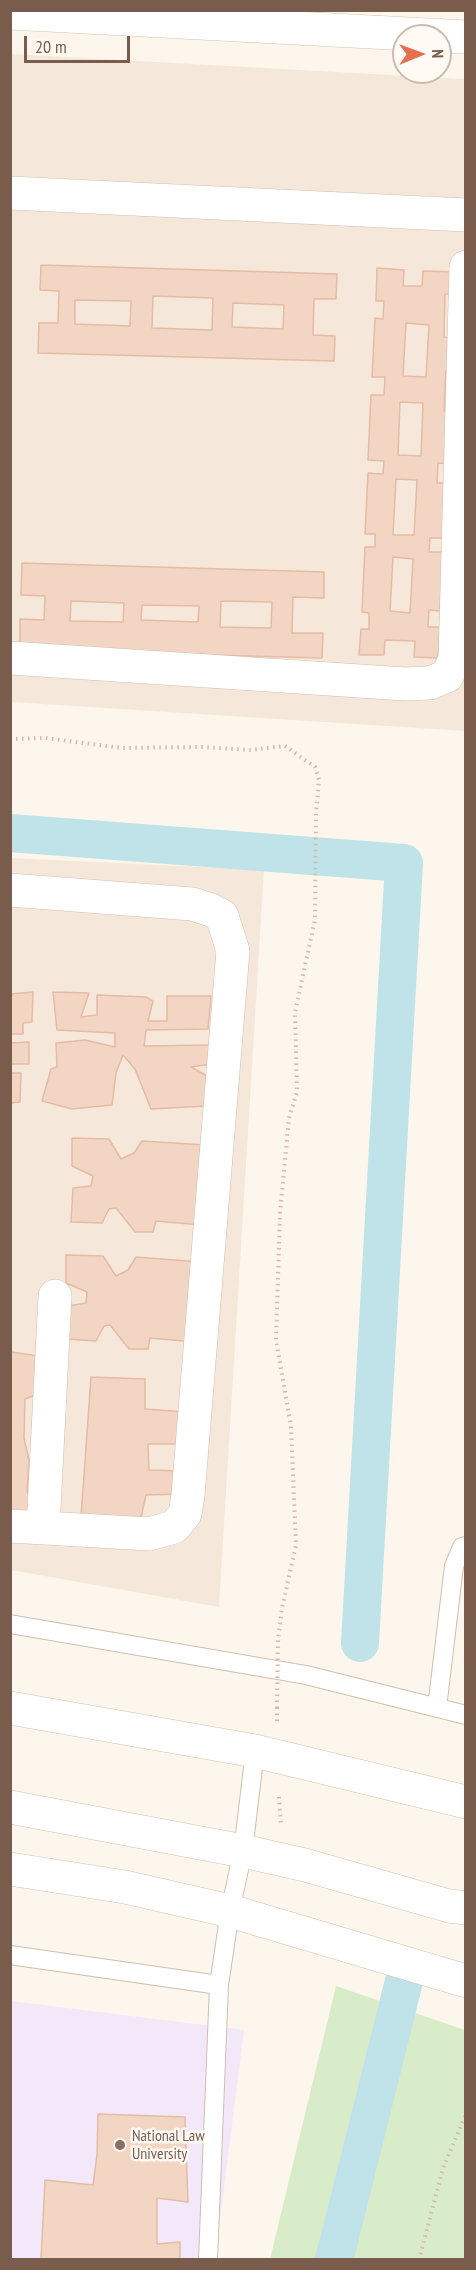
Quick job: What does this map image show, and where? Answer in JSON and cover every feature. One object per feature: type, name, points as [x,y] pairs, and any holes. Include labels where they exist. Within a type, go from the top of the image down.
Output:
[{"type":"street","points":[[10,13],[465,37]]},
{"type":"street","points":[[10,193],[465,215]]},
{"type":"street","points":[[10,658],[405,684],[430,683],[447,676],[455,658],[465,267]]},
{"type":"street","points":[[10,890],[192,904],[222,916],[233,951],[185,1514],[174,1527],[149,1534],[10,1526]]},
{"type":"street","points":[[43,1528],[55,1296]]},
{"type":"street","points":[[10,1708],[255,1751],[465,1802]]},
{"type":"street","points":[[10,1807],[243,1851],[305,1865],[449,1906],[465,1908]]},
{"type":"street","points":[[10,1869],[125,1887],[230,1911],[465,1982]]},
{"type":"lane","points":[[437,1708],[454,1566],[462,1547],[465,1546]]},
{"type":"lane","points":[[10,1624],[306,1675],[465,1715]]},
{"type":"lane","points":[[208,2259],[219,1984],[230,1911],[243,1851],[255,1751]]},
{"type":"lane","points":[[10,1955],[219,1984]]},
{"type":"path","points":[[10,739],[45,738],[122,748],[201,747],[250,750],[285,746],[315,767],[319,780],[315,920],[295,1012],[297,1092],[289,1118],[280,1213],[276,1341],[291,1426],[296,1545],[282,1608],[277,1708]]},
{"type":"path","points":[[419,2259],[443,2168],[465,2114]]},
{"type":"shaded area","points":[[10,54],[392,75],[392,84],[452,84],[452,78],[465,79],[465,731],[11,702]]},
{"type":"shaded area","points":[[11,858],[264,870],[219,1607],[11,1570]]},
{"type":"shaded area","name":"National Law University","points":[[11,2001],[244,2030],[215,2259],[11,2260]]},
{"type":"green space","points":[[336,1986],[465,2030],[465,2259],[270,2259]]},
{"type":"building","points":[[41,265],[337,274],[336,299],[314,299],[313,335],[335,336],[334,361],[38,353],[39,323],[58,323],[59,291],[40,290]],"holes":[[[153,296],[213,298],[212,330],[152,328]],[[75,300],[131,301],[130,326],[75,324]],[[233,303],[284,305],[283,329],[232,327]]]},
{"type":"building","points":[[377,268],[404,270],[403,286],[422,286],[423,271],[456,272],[455,294],[445,294],[444,337],[453,338],[451,370],[446,370],[444,411],[459,412],[456,464],[438,463],[437,483],[446,483],[444,538],[430,538],[429,552],[443,552],[440,611],[429,610],[428,627],[440,627],[438,658],[414,657],[415,641],[385,640],[384,655],[359,655],[361,629],[369,629],[369,613],[362,612],[365,547],[375,547],[375,534],[365,534],[368,473],[383,474],[384,461],[368,460],[371,395],[384,395],[385,377],[372,377],[375,318],[383,319],[384,301],[376,301]],"holes":[[[406,323],[429,325],[426,377],[403,376]],[[400,402],[423,403],[421,456],[398,455]],[[396,479],[417,480],[414,535],[393,535]],[[393,557],[413,559],[410,613],[390,611]]]},
{"type":"building","points":[[22,563],[324,572],[324,598],[293,597],[292,633],[323,633],[322,658],[20,650],[20,619],[44,620],[45,596],[21,595]],"holes":[[[71,601],[124,603],[123,622],[70,621]],[[221,601],[272,602],[271,628],[220,627]],[[142,605],[199,606],[198,622],[141,620]]]},
{"type":"building","points":[[33,992],[32,1022],[23,1023],[23,1034],[10,1034],[10,994]]},
{"type":"building","points":[[53,992],[89,993],[81,1017],[97,1015],[97,995],[146,997],[153,1001],[148,1021],[167,1021],[167,996],[211,996],[208,1029],[146,1030],[144,1046],[212,1045],[211,1064],[191,1067],[209,1077],[207,1106],[151,1109],[135,1069],[123,1055],[116,1073],[112,1105],[72,1109],[42,1101],[51,1069],[57,1067],[56,1043],[85,1040],[115,1047],[115,1033],[57,1030]]},
{"type":"building","points":[[29,1042],[29,1064],[10,1064],[10,1043]]},
{"type":"building","points":[[10,1073],[21,1073],[20,1102],[10,1103]]},
{"type":"building","points":[[72,1138],[109,1139],[121,1159],[134,1153],[142,1141],[206,1145],[201,1225],[156,1221],[153,1232],[135,1232],[116,1208],[109,1209],[102,1223],[71,1222],[73,1188],[91,1186],[93,1176],[72,1166]]},
{"type":"building","points":[[66,1255],[103,1256],[116,1276],[128,1270],[136,1257],[200,1262],[195,1342],[150,1338],[148,1349],[129,1349],[110,1325],[104,1326],[96,1341],[66,1339],[68,1306],[86,1303],[87,1292],[66,1283]]},
{"type":"building","points":[[11,1352],[47,1357],[43,1392],[25,1399],[24,1438],[29,1460],[27,1491],[40,1525],[10,1524]]},
{"type":"building","points":[[91,1377],[145,1379],[145,1409],[186,1412],[183,1444],[148,1444],[149,1470],[183,1471],[181,1494],[146,1495],[140,1522],[81,1517]]},
{"type":"building","points":[[98,2114],[185,2117],[188,2202],[157,2198],[157,2244],[180,2242],[180,2260],[41,2260],[45,2180],[93,2185],[97,2155]]},
{"type":"waterway","points":[[10,833],[404,863],[360,1643]]},
{"type":"waterway","points":[[334,2260],[404,1981]]},
{"type":"place","name":"National Law University","points":[[120,2145]]}]
